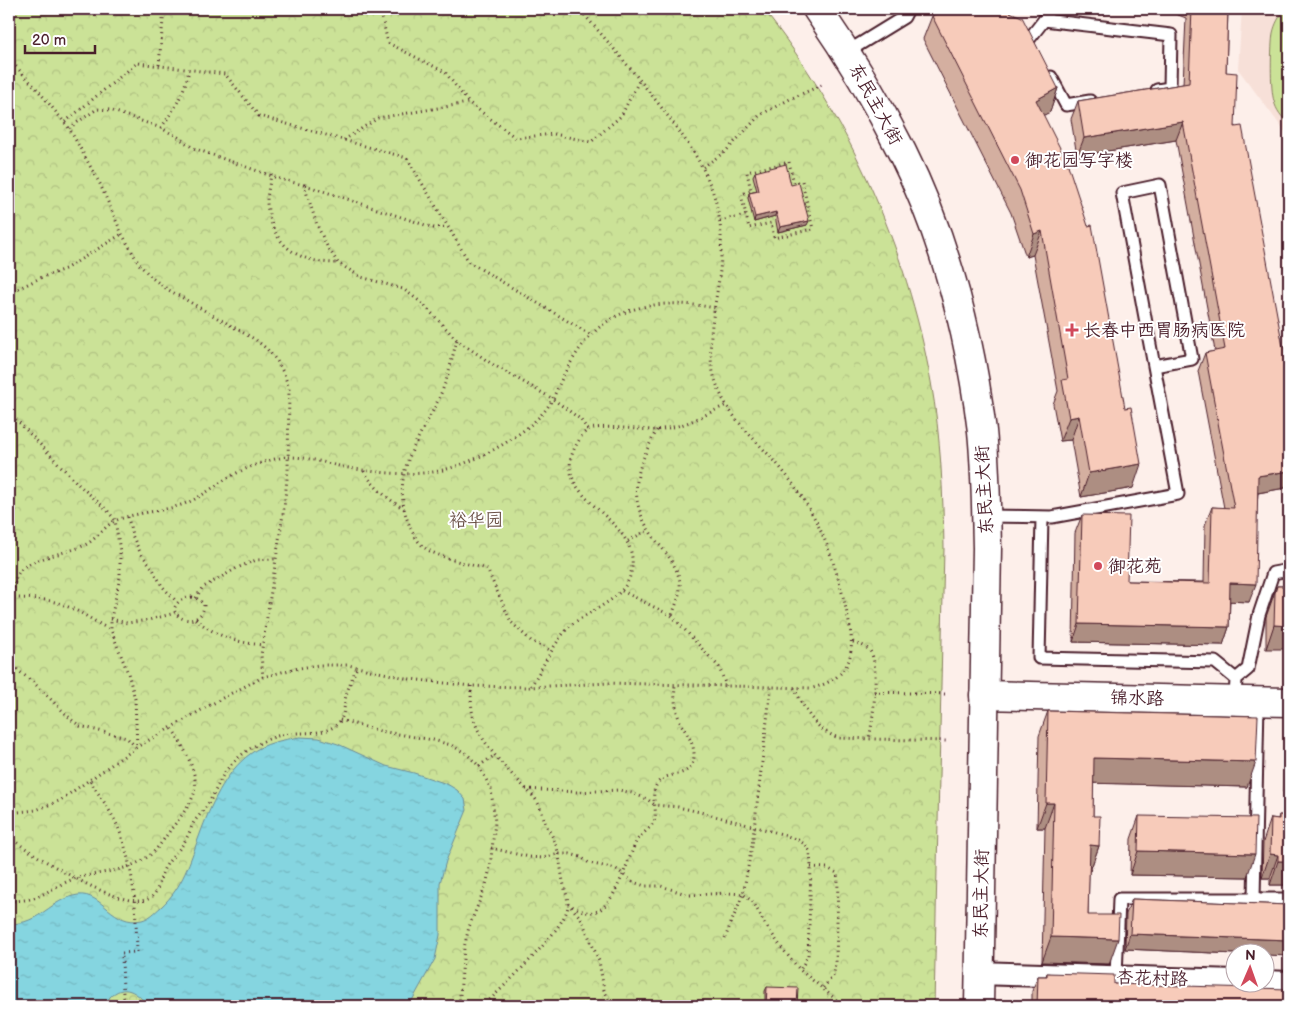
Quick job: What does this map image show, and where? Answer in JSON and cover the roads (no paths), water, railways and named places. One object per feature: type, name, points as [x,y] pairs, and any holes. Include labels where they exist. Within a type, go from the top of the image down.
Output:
[{"type":"main road","name":"东民主大街","points":[[817,9],[847,52],[877,102],[903,154],[926,207],[946,262],[973,374],[982,432],[986,516],[979,1006]]},
{"type":"main road","name":"锦水路","points":[[984,695],[1243,694],[1289,702]]},
{"type":"street","name":"杏花村路","points":[[979,973],[1226,981]]},
{"type":"street","points":[[1276,982],[1289,983]]},
{"type":"lane","points":[[847,52],[904,17],[908,9]]},
{"type":"lane","points":[[1029,40],[1044,20],[1049,9]]},
{"type":"lane","points":[[1044,20],[1171,35],[1170,88],[1142,93]]},
{"type":"lane","points":[[1044,64],[1066,105],[1104,99]]},
{"type":"lane","points":[[986,516],[1052,517],[1178,494],[1154,366],[1122,193],[1160,185],[1192,359],[1154,366]]},
{"type":"lane","points":[[1042,517],[1039,658],[1216,662],[1243,694]]},
{"type":"lane","points":[[1254,899],[1243,694],[1259,615],[1273,573],[1289,570]]},
{"type":"lane","points":[[1116,977],[1119,899],[1289,899]]},
{"type":"water","points":[[300,737],[319,738],[338,744],[386,766],[447,784],[457,790],[465,799],[467,810],[446,861],[440,883],[440,935],[435,959],[409,1006],[148,1006],[135,993],[125,990],[115,993],[109,998],[108,1006],[9,1006],[9,924],[29,920],[60,901],[78,895],[94,899],[123,919],[132,921],[142,920],[150,916],[175,891],[189,864],[219,791],[233,770],[241,761],[261,747]]},
{"type":"place","name":"御花园写字楼","points":[[1015,160]]},
{"type":"place","name":"长春中西胃肠病医院","points":[[1072,330]]},
{"type":"place","name":"御花苑","points":[[1098,566]]},
{"type":"park label","name":"裕华园","points":[[476,520]]}]
